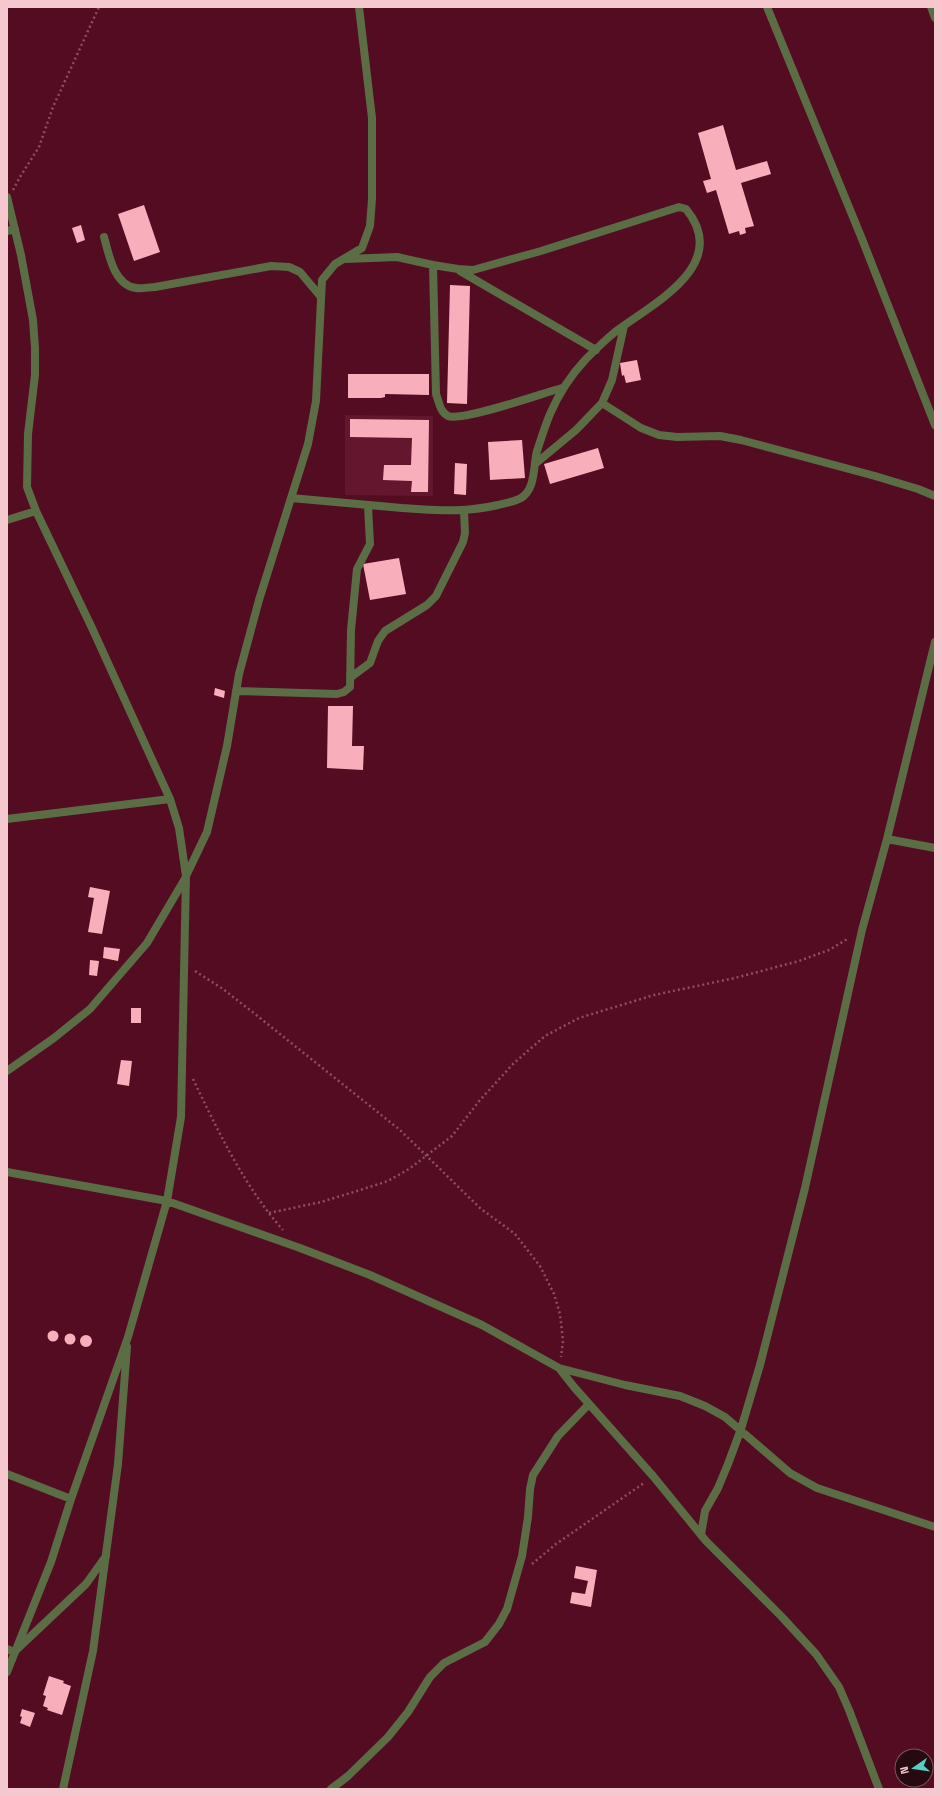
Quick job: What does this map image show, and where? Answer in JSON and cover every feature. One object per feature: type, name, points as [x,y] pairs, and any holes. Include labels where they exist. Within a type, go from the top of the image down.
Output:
[{"type":"street","points":[[7,1071],[54,1038],[90,1009],[147,943],[186,876],[209,825],[227,746],[239,674],[259,600],[308,444],[316,401],[320,345],[322,280],[336,264],[362,248],[366,241],[370,226],[372,199],[372,118],[359,7]]},
{"type":"street","points":[[767,7],[862,239],[935,425]]},
{"type":"street","points":[[931,7],[935,18]]},
{"type":"street","points":[[7,1672],[11,1651],[52,1562],[70,1499],[128,1337],[167,1201],[181,1117],[186,876],[179,828],[170,799],[92,628],[36,511],[28,487],[26,462],[35,375],[34,327],[11,230],[8,199]]},
{"type":"street","points":[[291,498],[368,506],[464,511],[489,508],[521,498],[530,486],[537,452],[549,416],[562,388],[596,350],[624,326],[674,289],[697,260],[700,251],[700,238],[694,218],[686,208],[679,207],[540,251],[473,270],[434,266],[397,257],[346,259]]},
{"type":"street","points":[[104,237],[111,262],[122,283],[136,288],[155,287],[271,266],[289,266],[300,272],[321,297]]},
{"type":"street","points":[[434,266],[436,394],[441,410],[447,415],[455,417],[476,413],[562,388]]},
{"type":"street","points":[[458,269],[596,350]]},
{"type":"street","points":[[534,464],[576,430],[602,403],[612,380],[624,326]]},
{"type":"street","points":[[602,403],[641,428],[659,434],[677,437],[720,436],[741,440],[918,488],[935,496]]},
{"type":"street","points":[[236,691],[337,694],[344,692],[350,687],[351,630],[357,569],[370,544],[368,506]]},
{"type":"street","points":[[7,520],[36,511]]},
{"type":"street","points":[[351,677],[370,663],[378,641],[385,631],[427,604],[436,596],[463,542],[465,533],[464,511]]},
{"type":"street","points":[[701,1535],[705,1511],[718,1488],[741,1429],[760,1365],[805,1188],[862,930],[887,839],[935,642]]},
{"type":"street","points":[[7,819],[170,799]]},
{"type":"street","points":[[887,839],[935,848]]},
{"type":"street","points":[[7,1172],[167,1201],[370,1275],[482,1326],[559,1368],[625,1385],[680,1396],[725,1417],[741,1429],[790,1473],[817,1488],[935,1527]]},
{"type":"street","points":[[63,1789],[93,1651],[107,1554],[119,1456],[128,1337]]},
{"type":"street","points":[[559,1368],[653,1476],[701,1535],[816,1654],[841,1693],[879,1789]]},
{"type":"street","points":[[331,1789],[348,1776],[388,1737],[408,1712],[430,1677],[444,1663],[485,1642],[499,1624],[507,1609],[522,1556],[533,1475],[558,1436],[589,1404]]},
{"type":"street","points":[[7,1474],[70,1499]]},
{"type":"street","points":[[11,1651],[86,1584],[107,1554]]},
{"type":"path","points":[[8,199],[39,147],[53,106],[99,7]]},
{"type":"path","points":[[269,1213],[321,1202],[388,1181],[409,1169],[428,1156],[452,1136],[480,1100],[514,1063],[545,1036],[579,1018],[654,995],[734,978],[799,961],[829,950],[862,930]]},
{"type":"path","points":[[184,965],[223,989],[400,1130],[480,1208],[515,1234],[540,1266],[554,1294],[560,1314],[563,1341],[559,1368]]},
{"type":"path","points":[[191,1076],[224,1142],[269,1213],[284,1232]]},
{"type":"path","points":[[531,1565],[556,1544],[653,1476]]},
{"type":"shaded area","points":[[345,415],[433,416],[433,496],[345,495]]},
{"type":"building","points":[[723,125],[736,170],[767,161],[771,174],[741,183],[754,226],[745,228],[746,233],[740,235],[739,231],[729,234],[716,190],[707,193],[703,181],[711,179],[698,133]]},
{"type":"building","points":[[144,205],[160,252],[134,261],[118,214]]},
{"type":"building","points":[[81,225],[85,240],[77,243],[72,228]]},
{"type":"building","points":[[450,285],[470,286],[467,404],[447,403]]},
{"type":"building","points":[[637,360],[641,380],[626,383],[624,375],[622,376],[620,363]]},
{"type":"building","points":[[348,374],[429,374],[429,395],[385,394],[385,397],[381,398],[348,398]]},
{"type":"building","points":[[350,419],[429,420],[428,492],[411,492],[412,481],[383,480],[384,465],[411,465],[412,438],[350,437]]},
{"type":"building","points":[[522,440],[525,478],[490,480],[488,442]]},
{"type":"building","points":[[598,448],[604,468],[550,484],[544,464]]},
{"type":"building","points":[[455,463],[467,464],[466,495],[454,494]]},
{"type":"building","points":[[399,558],[406,594],[370,600],[363,564]]},
{"type":"building","points":[[215,688],[225,691],[224,698],[214,695]]},
{"type":"building","points":[[328,706],[353,706],[352,746],[364,746],[363,770],[327,768]]},
{"type":"building","points":[[90,887],[110,891],[102,934],[88,932],[94,898],[88,897]]},
{"type":"building","points":[[104,947],[120,949],[118,961],[103,958]]},
{"type":"building","points":[[90,960],[99,961],[97,976],[89,975]]},
{"type":"building","points":[[131,1008],[141,1008],[141,1023],[131,1023]]},
{"type":"building","points":[[121,1060],[132,1061],[129,1086],[117,1084]]},
{"type":"building","points":[[53,1330],[57,1332],[59,1336],[57,1340],[53,1342],[49,1340],[47,1336],[49,1332]]},
{"type":"building","points":[[70,1333],[74,1335],[76,1339],[74,1343],[70,1345],[66,1343],[64,1339],[66,1335]]},
{"type":"building","points":[[86,1335],[90,1337],[92,1341],[90,1345],[86,1347],[82,1345],[80,1341],[82,1337]]},
{"type":"building","points":[[576,1566],[597,1570],[591,1607],[570,1603],[572,1592],[585,1594],[588,1581],[574,1578]]},
{"type":"building","points":[[49,1676],[64,1681],[63,1683],[71,1686],[62,1715],[47,1710],[48,1708],[43,1706],[46,1696],[43,1695]]},
{"type":"building","points":[[22,1709],[35,1713],[30,1727],[20,1723]]}]
